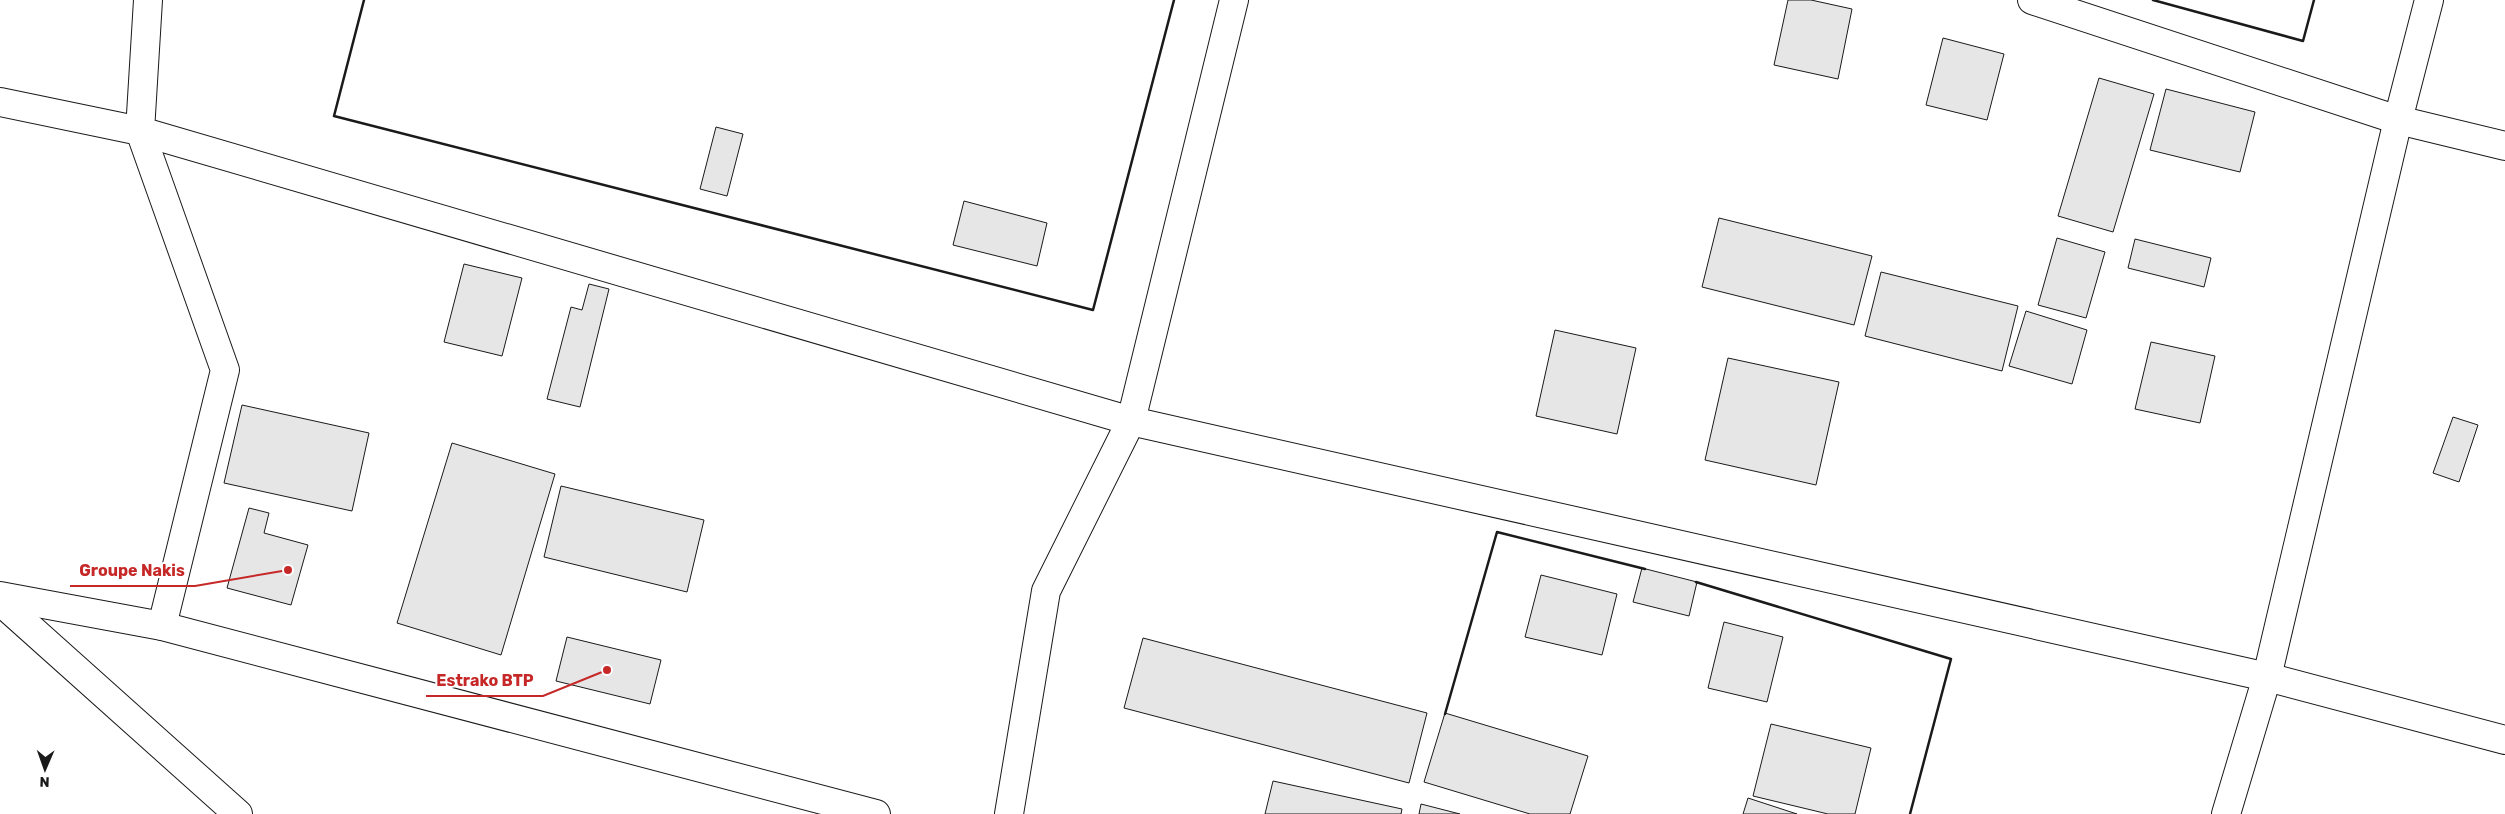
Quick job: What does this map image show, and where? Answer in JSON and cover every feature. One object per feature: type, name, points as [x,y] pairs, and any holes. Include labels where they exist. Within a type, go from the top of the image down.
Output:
[{"type":"street","points":[[148,0],[140,131],[225,370],[162,626]]},
{"type":"street","points":[[1009,814],[1046,591],[1131,421],[1234,0]]},
{"type":"street","points":[[2032,0],[2398,120],[2505,146]]},
{"type":"street","points":[[2226,814],[2267,677],[2398,120],[2429,0]]},
{"type":"street","points":[[0,102],[140,131],[1131,421],[2267,677],[2505,740]]},
{"type":"street","points":[[0,596],[162,626],[876,814]]},
{"type":"street","points":[[0,601],[238,814]]},
{"type":"building","points":[[1788,0],[1811,0],[1852,9],[1838,79],[1774,65]]},
{"type":"building","points":[[1943,38],[2004,54],[1987,120],[1926,105]]},
{"type":"building","points":[[2099,78],[2154,94],[2113,232],[2058,216]]},
{"type":"building","points":[[2166,89],[2255,112],[2240,172],[2150,150]]},
{"type":"building","points":[[716,127],[743,134],[727,196],[700,189]]},
{"type":"building","points":[[964,201],[1047,223],[1037,266],[953,245]]},
{"type":"building","points":[[1719,218],[1872,256],[1854,325],[1702,287]]},
{"type":"building","points":[[2057,238],[2105,252],[2086,318],[2038,305]]},
{"type":"building","points":[[2135,239],[2211,258],[2204,287],[2128,268]]},
{"type":"building","points":[[464,264],[522,278],[502,356],[444,342]]},
{"type":"building","points":[[1881,272],[2018,306],[2002,371],[1865,336]]},
{"type":"building","points":[[589,284],[609,289],[580,407],[547,399],[571,307],[582,310]]},
{"type":"building","points":[[2026,311],[2087,330],[2072,384],[2009,366]]},
{"type":"building","points":[[1555,330],[1636,348],[1617,434],[1536,416]]},
{"type":"building","points":[[2151,342],[2215,356],[2200,423],[2135,409]]},
{"type":"building","points":[[1728,358],[1839,382],[1816,485],[1705,460]]},
{"type":"building","points":[[242,405],[369,433],[352,511],[224,483]]},
{"type":"building","points":[[2453,417],[2478,425],[2459,482],[2433,473]]},
{"type":"building","points":[[452,443],[555,474],[501,655],[397,623]]},
{"type":"building","points":[[561,486],[704,520],[687,592],[544,557]]},
{"type":"building","points":[[249,508],[269,513],[264,533],[308,545],[291,605],[227,588]]},
{"type":"building","points":[[1642,568],[1697,582],[1689,616],[1633,602]]},
{"type":"building","points":[[1541,575],[1617,594],[1602,655],[1525,637]]},
{"type":"building","points":[[1724,622],[1783,637],[1767,702],[1708,688]]},
{"type":"building","points":[[567,637],[661,660],[650,704],[556,681]]},
{"type":"building","points":[[1143,638],[1427,713],[1409,783],[1124,708]]},
{"type":"building","points":[[1445,713],[1588,756],[1570,814],[1530,814],[1424,782]]},
{"type":"building","points":[[1771,724],[1871,748],[1855,814],[1828,814],[1753,796]]},
{"type":"building","points":[[1273,781],[1402,809],[1401,814],[1265,814]]},
{"type":"building","points":[[1748,798],[1797,814],[1743,814]]},
{"type":"building","points":[[1421,804],[1460,814],[1419,814]]},
{"type":"wall","points":[[364,0],[334,116],[1093,310],[1174,0]]},
{"type":"wall","points":[[2153,0],[2303,41],[2314,0]]},
{"type":"wall","points":[[1445,714],[1497,532],[1645,569]]},
{"type":"wall","points":[[1696,582],[1951,659],[1910,814]]},
{"type":"place","name":"Groupe Nakis","points":[[288,570]]},
{"type":"place","name":"Estrako BTP","points":[[607,670]]}]
